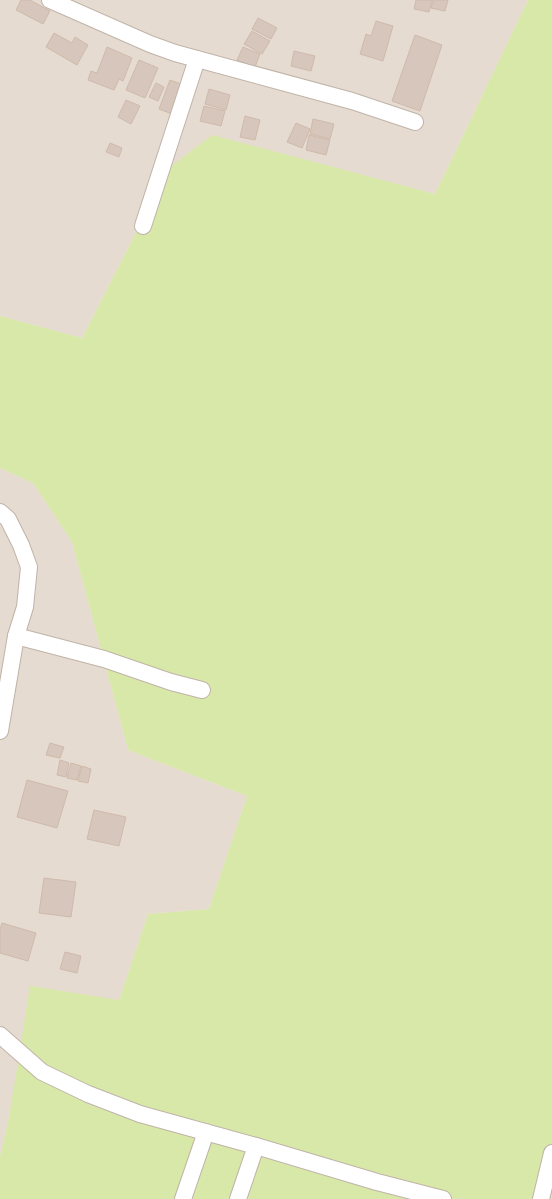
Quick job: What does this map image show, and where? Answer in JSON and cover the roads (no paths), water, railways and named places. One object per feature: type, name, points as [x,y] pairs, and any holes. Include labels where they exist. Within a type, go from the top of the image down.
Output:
[{"type":"street","points":[[50,0],[150,44],[197,59],[346,99],[415,122]]},
{"type":"street","points":[[143,226],[197,59]]},
{"type":"street","points":[[0,512],[8,519],[21,545],[29,567],[25,607],[16,636],[0,731]]},
{"type":"street","points":[[16,636],[104,659],[171,682],[202,690]]},
{"type":"street","points":[[0,1035],[42,1072],[88,1094],[140,1114],[256,1146],[377,1182],[444,1199]]},
{"type":"street","points":[[183,1199],[206,1132]]},
{"type":"street","points":[[238,1199],[256,1146]]},
{"type":"street","points":[[541,1199],[552,1153]]}]
